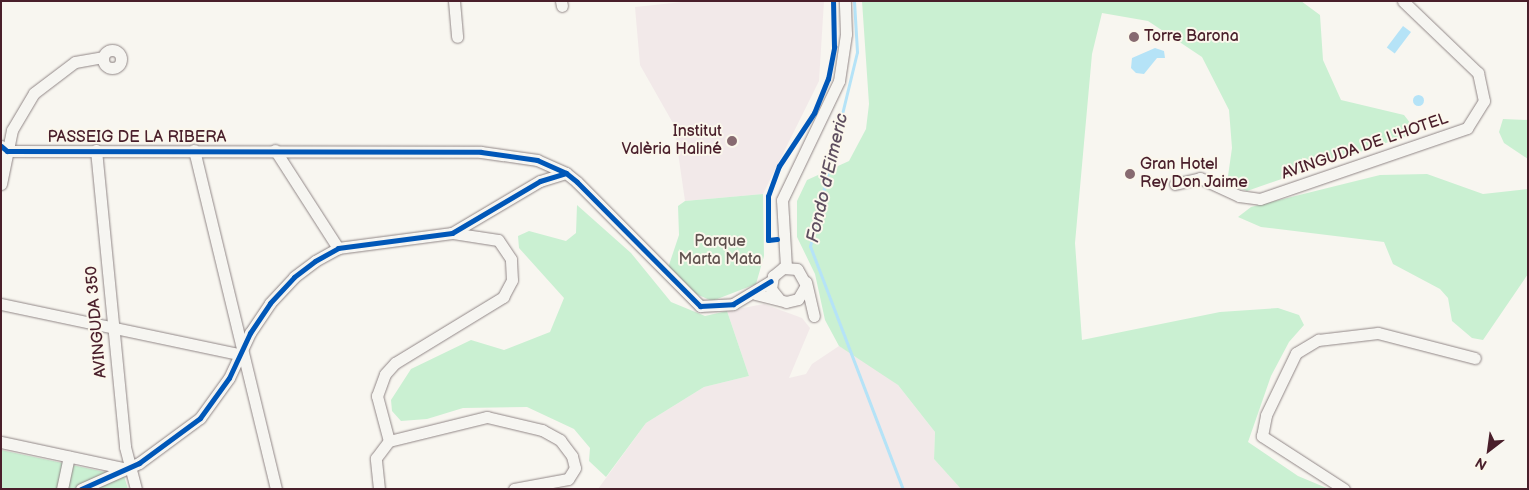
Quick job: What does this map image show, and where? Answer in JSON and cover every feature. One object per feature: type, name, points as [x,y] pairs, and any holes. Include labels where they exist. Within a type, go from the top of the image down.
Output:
[{"type":"street","points":[[454,1],[457,36]]},
{"type":"street","points":[[786,267],[782,200],[839,81],[845,42],[845,1]]},
{"type":"street","name":"AVINGUDA DE L'HOTEL","points":[[1175,184],[1200,178],[1239,196],[1260,199],[1467,128],[1484,101],[1478,73],[1403,1]]},
{"type":"street","points":[[1,184],[4,149],[21,110],[34,93],[75,62],[103,57]]},
{"type":"street","name":"PASSEIG DE LA RIBERA","points":[[4,149],[481,152],[537,160],[566,173]]},
{"type":"street","name":"AVINGUDA 350","points":[[96,150],[128,470],[136,489]]},
{"type":"street","points":[[194,150],[242,355],[276,489]]},
{"type":"street","points":[[275,150],[338,248]]},
{"type":"street","points":[[452,233],[528,186],[566,173],[700,306],[732,304],[755,294],[786,267]]},
{"type":"street","points":[[81,489],[128,470],[200,418],[242,355],[253,328],[294,277],[338,248],[452,233],[498,240],[511,259],[512,280],[503,297],[395,363],[385,374],[377,396],[390,440]]},
{"type":"street","points":[[755,294],[798,303],[814,316],[806,282],[797,270],[786,267]]},
{"type":"street","points":[[771,281],[782,300]]},
{"type":"street","points":[[782,300],[801,296],[806,282]]},
{"type":"street","points":[[1,304],[242,355]]},
{"type":"street","points":[[1344,489],[1262,436],[1266,415],[1296,354],[1318,340],[1378,333],[1474,358]]},
{"type":"street","points":[[379,489],[376,458],[390,440],[487,417],[542,430],[560,440],[572,456],[575,468],[568,479],[514,489]]},
{"type":"street","points":[[1,442],[128,470]]},
{"type":"street","points":[[62,489],[69,457]]},
{"type":"shaded area","points":[[692,1],[824,1],[819,81],[763,194],[685,201],[674,125],[640,65],[635,7]]},
{"type":"shaded area","points":[[764,304],[802,318],[810,328],[789,378],[806,374],[812,364],[839,346],[870,364],[898,385],[935,432],[934,459],[961,489],[598,489],[646,423],[704,387],[749,376],[727,311]]},
{"type":"green space","points":[[862,1],[1301,1],[1320,15],[1323,60],[1341,100],[1404,115],[1411,124],[1409,135],[1247,191],[1227,183],[1232,148],[1229,110],[1202,57],[1148,21],[1102,13],[1092,54],[1075,243],[1082,340],[1220,312],[1278,308],[1299,315],[1304,325],[1289,342],[1271,376],[1248,442],[1298,476],[1329,489],[961,489],[934,459],[935,432],[898,385],[839,346],[825,320],[815,274],[797,237],[797,201],[807,180],[849,161],[866,129],[869,104]]},
{"type":"green space","points":[[1503,119],[1528,120],[1528,159],[1504,143],[1499,132]]},
{"type":"green space","points":[[1427,174],[1483,194],[1528,189],[1528,274],[1483,340],[1472,338],[1452,321],[1448,298],[1440,289],[1393,264],[1384,242],[1261,227],[1238,217],[1251,207],[1380,175]]},
{"type":"green space","name":"Parque Marta Mata","points":[[763,194],[764,256],[756,284],[712,301],[694,293],[668,268],[679,235],[678,206],[685,201]]},
{"type":"green space","points":[[577,205],[631,253],[671,302],[705,316],[727,311],[749,376],[704,387],[646,423],[606,477],[589,461],[590,448],[574,429],[527,407],[463,408],[427,419],[401,421],[392,411],[391,400],[411,369],[471,340],[504,350],[550,332],[564,298],[519,248],[518,236],[529,231],[566,241],[576,233]]},
{"type":"green space","points":[[1,450],[124,476],[128,489],[1,489]]},
{"type":"water","points":[[1403,26],[1411,32],[1395,54],[1387,48]]},
{"type":"water","points":[[1155,48],[1164,51],[1165,58],[1157,58],[1144,74],[1136,73],[1131,68],[1132,58]]},
{"type":"water","points":[[1416,95],[1420,95],[1423,100],[1422,104],[1416,105],[1413,102],[1413,98]]},
{"type":"waterway","name":"Fondo d'Eimeric","points":[[854,1],[857,52],[810,246],[903,489]]},
{"type":"cycle path","points":[[777,239],[768,240],[768,196],[779,166],[814,113],[828,79],[834,47],[833,1]]},
{"type":"cycle path","points":[[1,146],[7,151],[481,152],[537,160],[566,173]]},
{"type":"cycle path","points":[[81,489],[139,463],[200,418],[229,378],[250,333],[270,303],[294,277],[315,261],[338,248],[452,233],[540,181],[566,173],[700,306],[733,304],[771,281]]},
{"type":"place","name":"Torre Barona","points":[[1134,37]]},
{"type":"place","name":"Institut Valèria Haliné","points":[[732,141]]},
{"type":"place","name":"Gran Hotel Rey Don Jaime","points":[[1130,174]]}]
